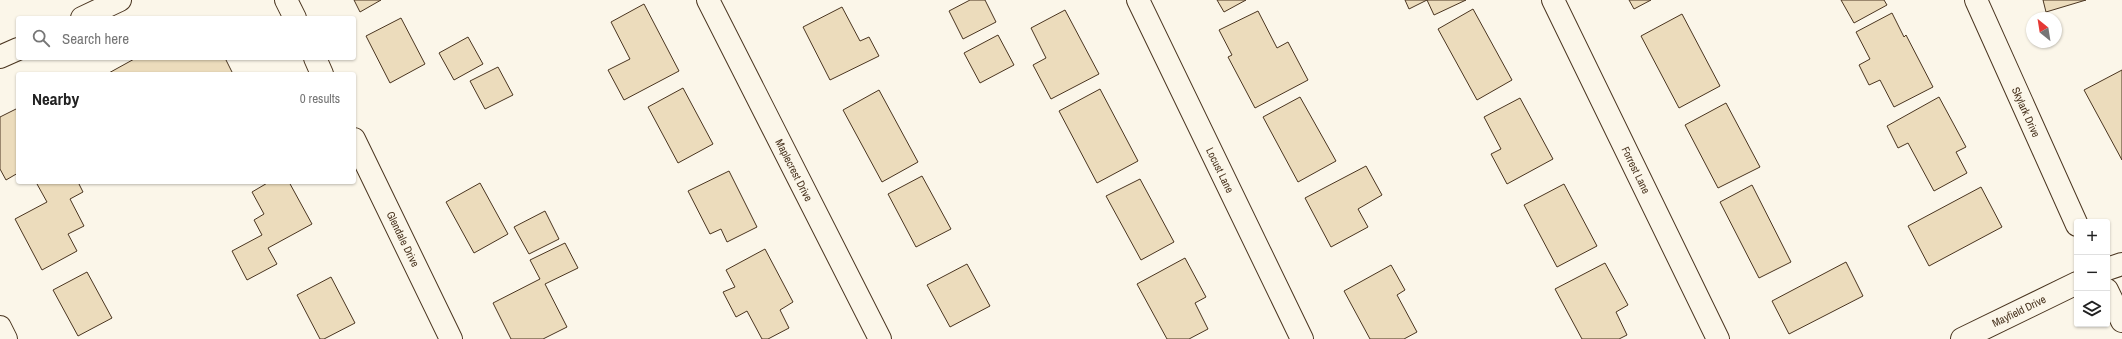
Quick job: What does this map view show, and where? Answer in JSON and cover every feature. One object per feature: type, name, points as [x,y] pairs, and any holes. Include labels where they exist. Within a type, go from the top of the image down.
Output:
[{"type":"street","points":[[86,16],[120,0]]},
{"type":"street","points":[[286,0],[294,16]]},
{"type":"street","name":"Maplecrest Drive","points":[[708,0],[880,339]]},
{"type":"street","name":"Locust Lane","points":[[1138,0],[1302,339]]},
{"type":"street","name":"Forrest Lane","points":[[1553,0],[1718,339]]},
{"type":"street","name":"Skylark Drive","points":[[1976,0],[2074,219]]},
{"type":"street","points":[[0,57],[16,50]]},
{"type":"street","points":[[315,60],[321,72]]},
{"type":"street","name":"Glendale Drive","points":[[356,143],[451,339]]},
{"type":"street","points":[[2110,268],[2122,264]]},
{"type":"street","name":"Mayfield Drive","points":[[1962,339],[2074,284]]},
{"type":"street","points":[[2107,291],[2122,321]]},
{"type":"street","points":[[0,327],[6,339]]},
{"type":"building","points":[[354,0],[381,0],[360,12]]},
{"type":"building","points":[[970,0],[985,0],[996,22],[963,39],[949,11]]},
{"type":"building","points":[[1217,0],[1246,0],[1224,12]]},
{"type":"building","points":[[1405,0],[1427,0],[1409,9]]},
{"type":"building","points":[[1427,0],[1466,0],[1434,15]]},
{"type":"building","points":[[1629,0],[1651,0],[1634,9]]},
{"type":"building","points":[[1841,0],[1884,0],[1887,5],[1854,23]]},
{"type":"building","points":[[2043,0],[2086,0],[2046,12]]},
{"type":"building","points":[[644,4],[679,71],[624,100],[608,70],[630,59],[611,22]]},
{"type":"building","points":[[842,7],[860,41],[869,37],[879,56],[830,80],[803,27]]},
{"type":"building","points":[[1473,9],[1512,80],[1477,100],[1438,29]]},
{"type":"building","points":[[1065,10],[1099,74],[1051,99],[1033,65],[1046,58],[1031,28]]},
{"type":"building","points":[[1258,11],[1277,48],[1288,42],[1308,80],[1255,108],[1228,57],[1232,55],[1219,30]]},
{"type":"building","points":[[1892,13],[1904,37],[1906,35],[1933,87],[1894,107],[1880,80],[1869,85],[1859,65],[1870,59],[1856,32]]},
{"type":"building","points":[[1682,14],[1720,86],[1679,108],[1641,36]]},
{"type":"building","points":[[401,18],[425,64],[390,83],[366,36]]},
{"type":"building","points":[[998,35],[1014,65],[980,83],[964,53]]},
{"type":"building","points":[[468,37],[483,64],[454,80],[439,53]]},
{"type":"building","points":[[132,60],[226,60],[232,72],[111,72]]},
{"type":"building","points":[[498,67],[513,95],[485,109],[470,81]]},
{"type":"building","points":[[2122,70],[2122,160],[2084,90]]},
{"type":"building","points":[[683,88],[713,144],[678,163],[648,107]]},
{"type":"building","points":[[1100,89],[1138,161],[1097,183],[1059,111]]},
{"type":"building","points":[[879,90],[918,162],[882,182],[843,110]]},
{"type":"building","points":[[1300,97],[1336,161],[1298,182],[1263,117]]},
{"type":"building","points":[[1939,97],[1966,147],[1956,152],[1967,173],[1934,191],[1908,143],[1898,148],[1887,126]]},
{"type":"building","points":[[1520,98],[1553,159],[1507,184],[1491,154],[1501,149],[1484,117]]},
{"type":"building","points":[[1726,103],[1760,167],[1718,188],[1685,125]]},
{"type":"building","points":[[16,109],[16,174],[6,180],[0,169],[0,117]]},
{"type":"building","points":[[1366,166],[1382,195],[1358,209],[1368,227],[1331,247],[1305,198]]},
{"type":"building","points":[[729,171],[757,227],[727,242],[721,229],[710,234],[688,191]]},
{"type":"building","points":[[922,176],[951,229],[916,247],[888,194]]},
{"type":"building","points":[[1140,179],[1174,242],[1141,260],[1106,196]]},
{"type":"building","points":[[480,183],[508,234],[474,253],[446,202]]},
{"type":"building","points":[[37,184],[79,184],[83,192],[70,199],[84,226],[68,234],[77,251],[42,270],[15,219],[47,202]]},
{"type":"building","points":[[266,184],[290,184],[312,224],[268,248],[277,264],[247,280],[232,251],[262,235],[254,220],[264,214],[252,192]]},
{"type":"building","points":[[1564,184],[1597,246],[1557,267],[1524,205]]},
{"type":"building","points":[[1752,185],[1791,262],[1759,278],[1720,202]]},
{"type":"building","points":[[1981,187],[2002,227],[1929,266],[1908,226]]},
{"type":"building","points":[[545,211],[559,239],[529,254],[514,227]]},
{"type":"building","points":[[565,243],[578,268],[545,284],[567,327],[543,339],[511,339],[493,303],[540,279],[530,260]]},
{"type":"building","points":[[765,249],[793,302],[780,310],[789,328],[768,339],[762,339],[747,311],[736,317],[723,292],[735,287],[726,270]]},
{"type":"building","points":[[1185,258],[1206,297],[1195,303],[1208,329],[1189,339],[1167,339],[1137,284]]},
{"type":"building","points":[[1846,262],[1863,296],[1789,334],[1772,301]]},
{"type":"building","points":[[1605,263],[1628,305],[1616,312],[1627,335],[1619,339],[1582,339],[1555,289]]},
{"type":"building","points":[[967,264],[990,306],[950,327],[927,285]]},
{"type":"building","points":[[1391,265],[1405,290],[1397,295],[1417,332],[1404,339],[1370,339],[1344,291]]},
{"type":"building","points":[[87,272],[112,318],[78,336],[53,290]]},
{"type":"building","points":[[331,277],[355,323],[324,339],[320,339],[297,295]]}]
